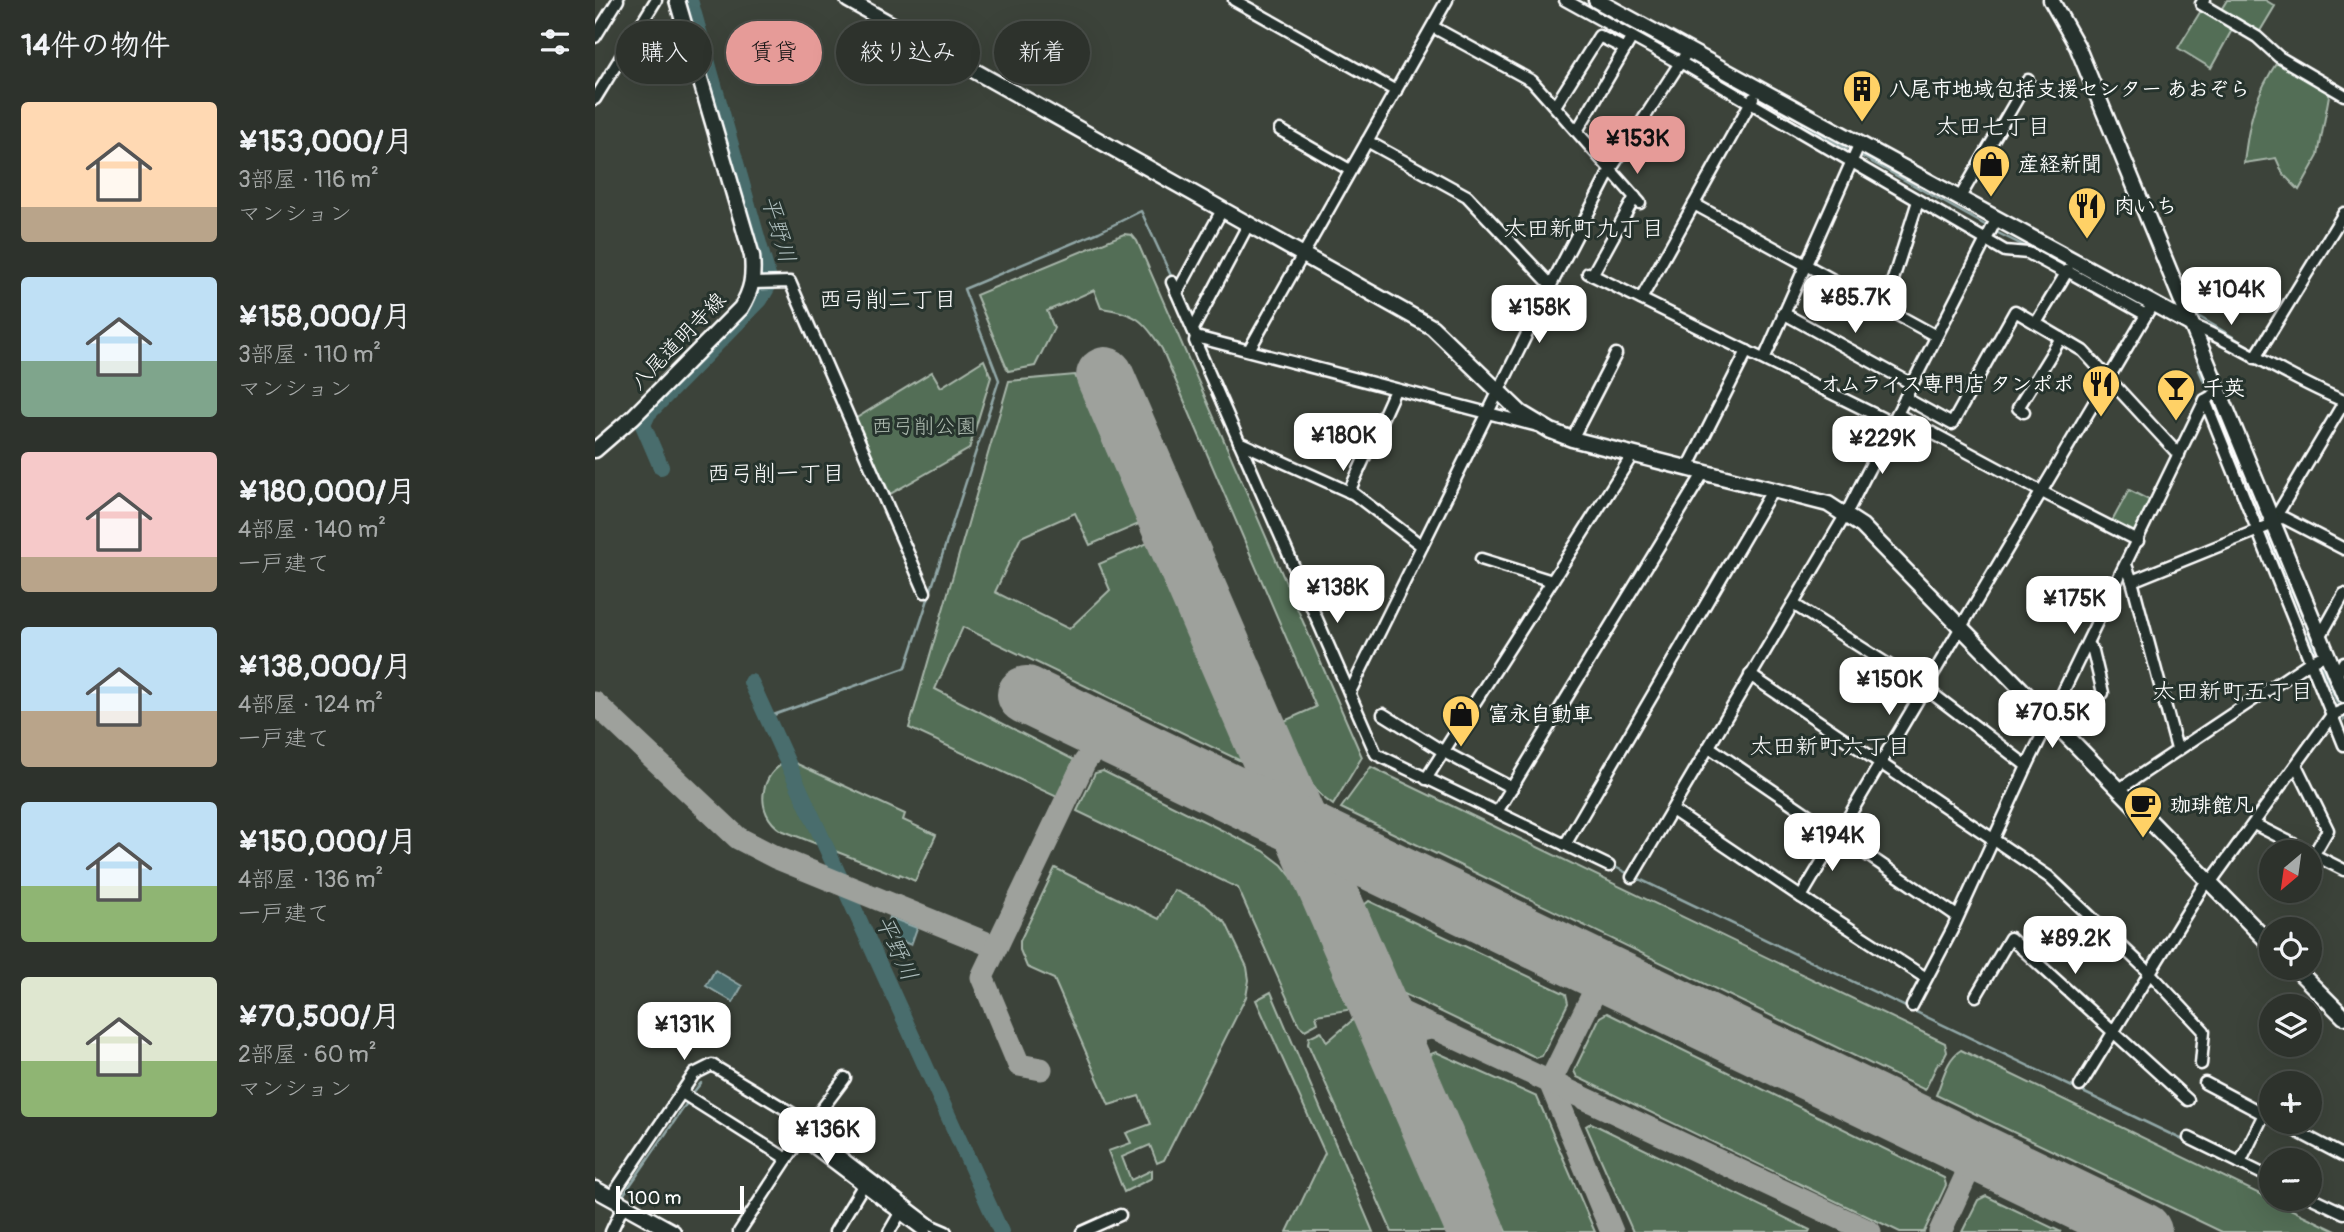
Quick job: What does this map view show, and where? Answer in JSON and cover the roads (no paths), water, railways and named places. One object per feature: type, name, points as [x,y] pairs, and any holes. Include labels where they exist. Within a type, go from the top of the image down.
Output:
[{"type":"street","points":[[595,37],[618,0]]},
{"type":"street","points":[[595,99],[599,82],[656,0]]},
{"type":"street","name":"八尾道明寺線","points":[[595,450],[633,417],[733,317],[750,293],[764,283],[752,256],[677,0]]},
{"type":"street","points":[[848,0],[1432,327],[1521,412],[1542,426],[1572,439],[1828,504],[1846,514],[1862,526],[2259,933]]},
{"type":"street","points":[[1234,0],[1396,91]]},
{"type":"street","points":[[1565,0],[1632,37],[1759,88],[1996,220],[2068,269]]},
{"type":"street","points":[[1596,0],[1750,103],[2005,251],[2028,253],[2068,269],[2149,310],[2192,325],[2258,354],[2308,387],[2344,402],[2269,524]]},
{"type":"street","points":[[2051,0],[2077,46],[2192,325],[2211,395],[2269,524],[2275,550],[2292,591],[2310,662],[2344,745]]},
{"type":"street","points":[[2204,0],[2201,4],[2257,37],[2279,57],[2344,94]]},
{"type":"street","points":[[1249,350],[1445,1]]},
{"type":"street","points":[[1433,26],[1532,81],[1637,200],[1590,274],[1892,424]]},
{"type":"street","points":[[1555,106],[1598,36],[1625,50]]},
{"type":"street","points":[[1577,131],[1632,37]]},
{"type":"street","points":[[1350,692],[1611,169],[1684,59]]},
{"type":"street","points":[[1959,199],[2028,80]]},
{"type":"street","points":[[1641,299],[1759,88]]},
{"type":"street","points":[[1280,130],[1350,170]]},
{"type":"street","points":[[1367,141],[1467,196],[1551,285]]},
{"type":"street","points":[[1764,359],[1859,145]]},
{"type":"street","points":[[1884,308],[1918,201]]},
{"type":"street","points":[[1694,204],[1936,336]]},
{"type":"street","points":[[1177,293],[1223,210]]},
{"type":"street","points":[[2258,354],[2344,213]]},
{"type":"street","points":[[1632,877],[1846,514],[1996,220]]},
{"type":"street","points":[[1194,333],[1248,225]]},
{"type":"street","points":[[2036,323],[2068,269]]},
{"type":"street","points":[[764,283],[790,282],[925,592]]},
{"type":"street","points":[[1172,282],[1195,341],[1376,754],[1609,866]]},
{"type":"street","points":[[1801,897],[2149,310]]},
{"type":"street","points":[[1905,398],[1952,424],[2015,311],[2083,351],[2179,455]]},
{"type":"street","points":[[1783,313],[1912,384]]},
{"type":"street","points":[[1194,333],[1488,415],[1542,426]]},
{"type":"street","points":[[2024,412],[2018,408],[2061,338]]},
{"type":"street","points":[[1688,468],[1747,351]]},
{"type":"street","points":[[1572,439],[1616,354]]},
{"type":"street","points":[[1349,492],[1395,390]]},
{"type":"street","points":[[1912,1006],[1958,916],[2027,766],[2179,455],[2211,395]]},
{"type":"street","points":[[1897,414],[2138,541]]},
{"type":"street","points":[[1239,442],[1349,492],[1422,546]]},
{"type":"street","points":[[1426,779],[1633,454]]},
{"type":"street","points":[[1497,812],[1704,472]]},
{"type":"street","points":[[1565,845],[1773,489]]},
{"type":"street","points":[[2131,581],[2284,518],[2344,549]]},
{"type":"street","points":[[1481,559],[1552,581]]},
{"type":"street","points":[[2126,565],[2177,749]]},
{"type":"street","points":[[2292,591],[2320,636],[2324,656],[2344,695]]},
{"type":"street","points":[[2320,636],[2344,594]]},
{"type":"street","points":[[1793,604],[1925,688],[2027,766]]},
{"type":"street","points":[[2087,644],[2093,651],[2103,693]]},
{"type":"street","points":[[2118,790],[2310,662],[2324,656]]},
{"type":"street","points":[[2336,676],[2344,662]]},
{"type":"street","points":[[1750,675],[2049,877],[2149,972],[2204,1031],[2201,1064]]},
{"type":"street","points":[[2080,1086],[2149,972],[2208,882],[2254,824],[2332,715],[2344,710]]},
{"type":"street","points":[[1383,714],[1444,752],[1512,788]]},
{"type":"street","points":[[1709,747],[1958,916]]},
{"type":"street","points":[[2296,765],[2328,830],[2321,840]]},
{"type":"street","points":[[1672,810],[1926,978]]},
{"type":"street","points":[[2254,824],[2285,840]]},
{"type":"street","points":[[2322,859],[2344,870]]},
{"type":"street","points":[[1976,996],[2010,938],[2188,1100]]},
{"type":"street","points":[[2307,980],[2344,1017]]},
{"type":"street","points":[[611,1232],[618,1201],[682,1093],[694,1074],[712,1065],[805,1131],[837,1160],[930,1230],[946,1232]]},
{"type":"street","points":[[740,1232],[805,1131],[845,1078]]},
{"type":"street","points":[[2205,1083],[2259,1111]]},
{"type":"street","points":[[682,1093],[787,1159]]},
{"type":"street","points":[[2240,1163],[2259,1131]]},
{"type":"street","points":[[2302,1134],[2344,1156]]},
{"type":"street","points":[[2189,1138],[2259,1172]]},
{"type":"street","points":[[838,1231],[866,1182]]},
{"type":"street","points":[[595,1189],[668,1231]]},
{"type":"street","points":[[2322,1203],[2344,1213]]},
{"type":"street","points":[[889,1232],[902,1209]]},
{"type":"street","points":[[1082,1232],[1103,1228],[1120,1215]]},
{"type":"water","points":[[889,917],[917,928],[911,945],[883,934]]},
{"type":"water","points":[[715,970],[742,986],[733,1002],[706,986]]},
{"type":"waterway","name":"平野川","points":[[661,467],[643,425],[648,414],[760,300],[770,283],[690,0]]},
{"type":"waterway","points":[[1578,0],[1677,52]]},
{"type":"waterway","points":[[1692,61],[1746,92]]},
{"type":"waterway","points":[[1761,100],[1787,114]]},
{"type":"waterway","points":[[1802,123],[1847,149]]},
{"type":"waterway","points":[[1861,156],[1985,225]]},
{"type":"waterway","points":[[765,718],[905,668],[907,664],[999,380],[964,289],[1099,232],[1141,211],[1172,278]]},
{"type":"waterway","points":[[1998,233],[2063,265]]},
{"type":"waterway","points":[[2198,316],[2255,350]]},
{"type":"waterway","points":[[2261,353],[2273,361]]},
{"type":"waterway","points":[[2199,370],[2209,393]]},
{"type":"waterway","points":[[2306,389],[2322,396]]},
{"type":"waterway","points":[[2211,399],[2263,526]]},
{"type":"waterway","points":[[2266,532],[2316,654]]},
{"type":"waterway","points":[[1285,534],[1340,659]]},
{"type":"waterway","points":[[2319,661],[2340,709]]},
{"type":"waterway","name":"平野川","points":[[751,682],[1001,1232]]},
{"type":"waterway","points":[[1613,866],[1629,874]]},
{"type":"waterway","points":[[1635,877],[2187,1142]]},
{"type":"waterway","points":[[692,1094],[701,1083]]},
{"type":"waterway","points":[[624,1194],[689,1100]]},
{"type":"place","name":"八尾市地域包括支援センター あおぞら","points":[[1862,123]]},
{"type":"place","name":"産経新聞","points":[[1991,198]]},
{"type":"place","name":"肉いち","points":[[2087,240]]},
{"type":"place","name":"オムライス専門店 タンポポ","points":[[2101,418]]},
{"type":"place","name":"千英","points":[[2176,422]]},
{"type":"place","name":"富永自動車","points":[[1461,748]]},
{"type":"place","name":"珈琲館凡","points":[[2143,839]]},
{"type":"district","name":"太田七丁目","points":[[1993,126]]},
{"type":"district","name":"太田新町九丁目","points":[[1584,228]]},
{"type":"district","name":"西弓削二丁目","points":[[888,299]]},
{"type":"district","name":"西弓削一丁目","points":[[776,473]]},
{"type":"district","name":"太田新町五丁目","points":[[2233,691]]},
{"type":"district","name":"太田新町六丁目","points":[[1830,746]]},
{"type":"park label","name":"西弓削公園","points":[[924,426]]}]
